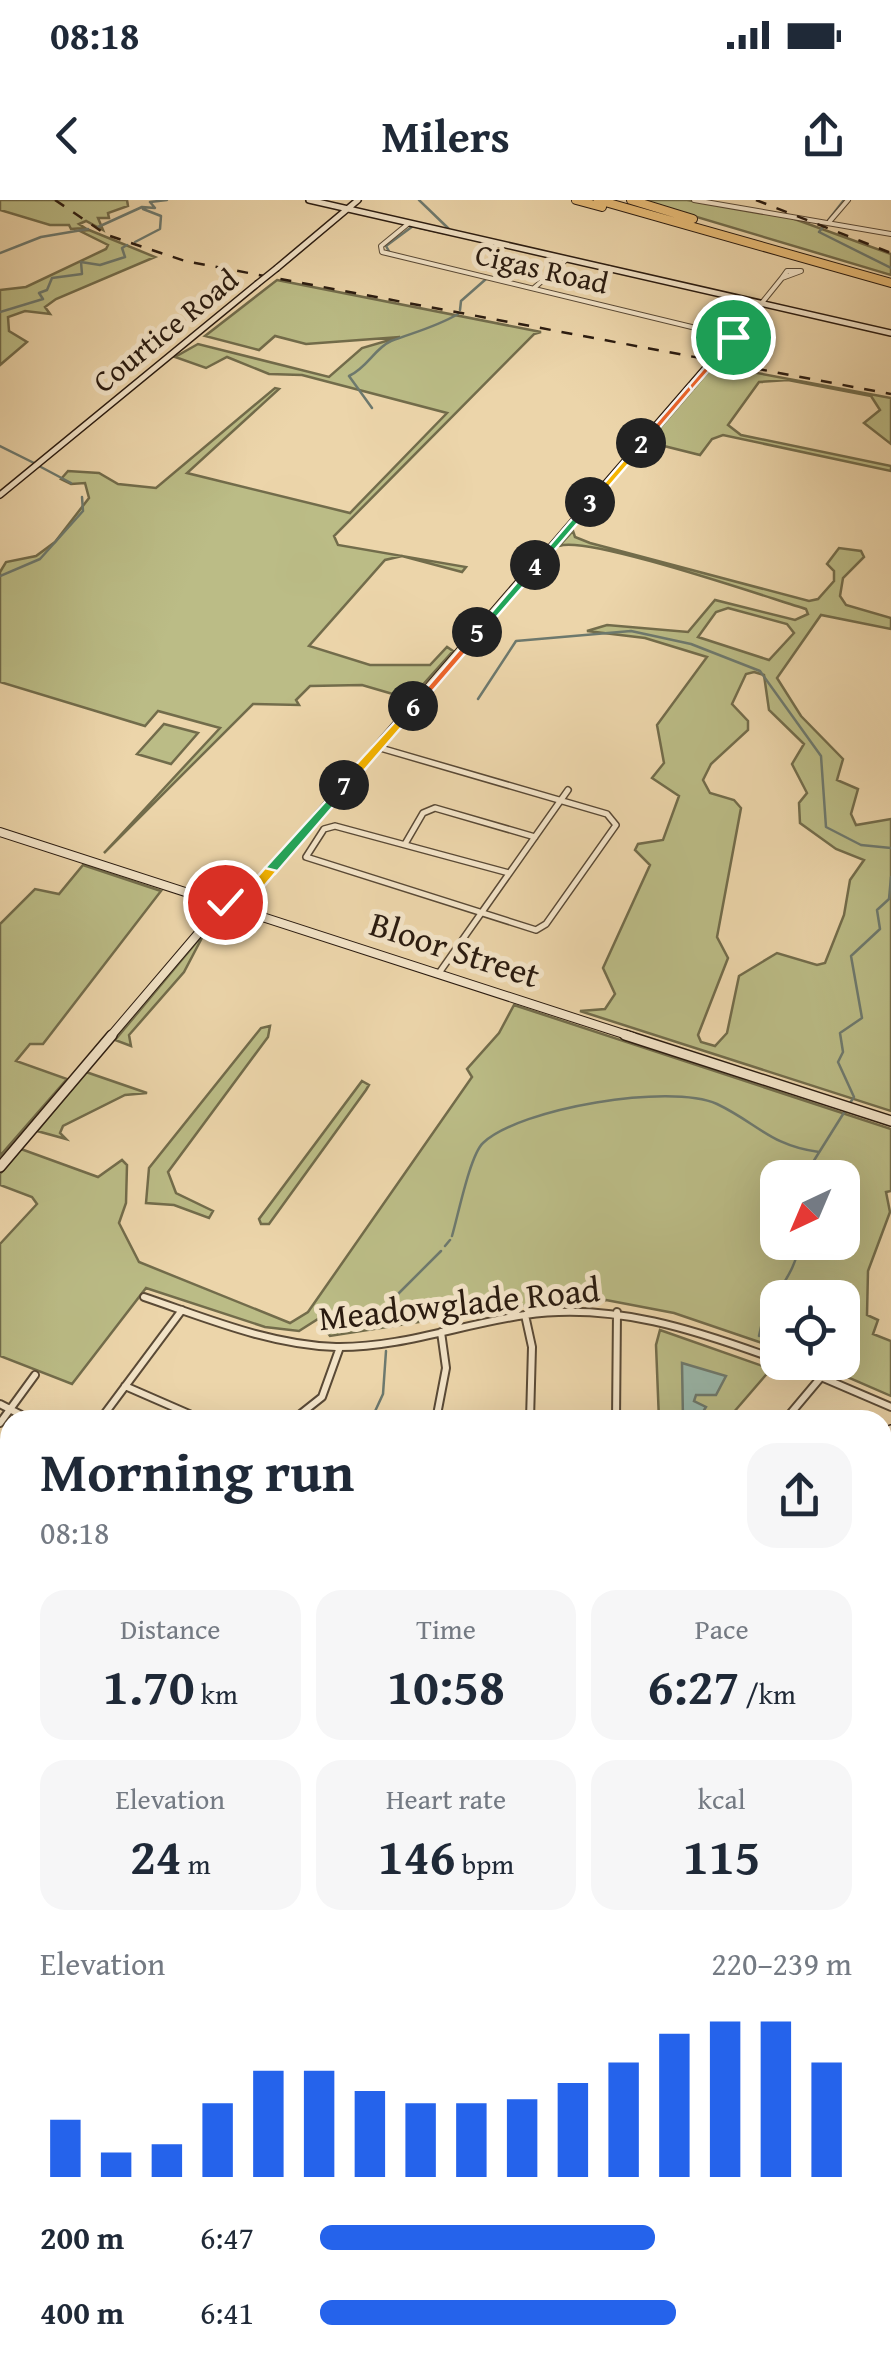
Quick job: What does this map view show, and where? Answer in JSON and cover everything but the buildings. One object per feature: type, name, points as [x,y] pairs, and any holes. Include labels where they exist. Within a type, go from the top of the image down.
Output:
[{"type":"highway","points":[[576,200],[753,240]]},
{"type":"highway","points":[[598,200],[753,240]]},
{"type":"highway","points":[[616,200],[891,280]]},
{"type":"highway","points":[[631,200],[753,240]]},
{"type":"main road","points":[[567,259],[761,304]]},
{"type":"main road","name":"Courtice Road","points":[[0,494],[256,284]]},
{"type":"street","points":[[309,200],[567,259]]},
{"type":"street","name":"Courtice Road","points":[[256,284],[358,200]]},
{"type":"street","points":[[694,200],[891,234]]},
{"type":"street","points":[[830,221],[848,200]]},
{"type":"street","name":"Cigas Road","points":[[409,223],[381,246],[382,252],[733,337]]},
{"type":"street","points":[[534,289],[567,259]]},
{"type":"street","points":[[239,907],[781,278]]},
{"type":"street","points":[[761,304],[891,333]]},
{"type":"street","points":[[377,747],[607,814],[616,824],[542,928],[529,929],[312,860],[305,853],[324,829],[335,826],[509,873]]},
{"type":"street","points":[[439,973],[568,790]]},
{"type":"street","points":[[406,844],[423,814],[434,808],[535,837]]},
{"type":"street","name":"Bloor Street","points":[[0,832],[891,1121]]},
{"type":"street","points":[[0,1167],[225,902]]},
{"type":"street","name":"Meadowglade Road","points":[[144,1297],[271,1338],[340,1347],[525,1315],[616,1312],[693,1329],[760,1353]]},
{"type":"street","points":[[107,1410],[182,1310]]},
{"type":"street","points":[[616,1312],[616,1410]]},
{"type":"street","points":[[525,1315],[532,1347],[530,1410]]},
{"type":"street","points":[[438,1410],[446,1368],[441,1332]]},
{"type":"street","points":[[305,1410],[322,1397],[340,1347]]},
{"type":"street","points":[[0,1404],[11,1410],[35,1375]]},
{"type":"street","points":[[793,1410],[819,1380]]},
{"type":"street","points":[[831,1380],[891,1407]]},
{"type":"street","points":[[125,1386],[180,1410]]},
{"type":"green space","points":[[0,200],[127,200],[128,206],[108,213],[109,218],[98,218],[103,230],[86,221],[79,224],[85,228],[71,229],[69,225],[50,225],[0,210]]},
{"type":"green space","points":[[640,200],[687,200],[789,217],[891,254],[891,275]]},
{"type":"green space","points":[[89,230],[155,257],[56,299],[45,307],[50,314],[25,311],[8,317],[9,331],[27,342],[0,365],[0,290],[26,287],[106,249],[108,245],[80,231]]},
{"type":"green space","points":[[277,280],[541,332],[534,334],[334,536],[338,545],[402,556],[385,560],[309,646],[370,665],[430,665],[447,647],[453,651],[410,699],[362,685],[310,686],[296,700],[299,705],[253,704],[104,853],[220,728],[158,711],[145,726],[0,682],[0,572],[6,562],[36,556],[55,542],[89,498],[85,483],[71,484],[61,479],[68,471],[99,473],[118,484],[156,488],[275,388],[279,389],[187,473],[350,513],[447,413],[302,375],[269,374],[227,357],[206,368],[175,357],[198,344],[329,377],[362,348],[400,337],[306,344],[275,336],[259,350],[205,336]]},
{"type":"green space","points":[[714,365],[891,398],[891,444],[864,423],[880,410],[871,396],[788,380],[759,382],[728,425],[741,435],[891,466],[891,471],[723,435],[712,439],[700,455],[648,442]]},
{"type":"green space","points":[[573,531],[575,537],[590,543],[809,601],[818,599],[834,581],[834,571],[827,564],[839,548],[861,551],[864,557],[843,578],[840,596],[846,605],[891,618],[891,629],[821,615],[777,678],[801,716],[843,759],[837,780],[858,789],[851,814],[856,825],[891,819],[891,1111],[580,1011],[605,1009],[615,994],[603,968],[650,865],[635,850],[638,844],[663,840],[679,796],[652,778],[664,763],[657,725],[707,657],[645,638],[587,631],[607,625],[688,632],[715,600],[795,620],[808,614],[806,609],[639,558],[576,545],[559,546]],"holes":[[[728,608],[787,624],[794,633],[769,660],[698,637],[716,612]],[[746,674],[764,675],[769,710],[804,744],[792,764],[807,793],[799,803],[800,823],[836,849],[864,860],[850,880],[844,915],[825,963],[817,965],[777,953],[739,976],[727,1033],[715,1046],[701,1042],[698,1035],[728,958],[717,937],[741,808],[734,800],[710,793],[703,780],[711,764],[748,730],[748,721],[732,704]]]},
{"type":"green space","points":[[402,556],[466,567],[462,572]]},
{"type":"green space","points":[[164,724],[198,733],[171,764],[137,754]]},
{"type":"green space","points":[[83,865],[161,891],[43,1044],[30,1044],[16,1061],[67,1079],[0,1156],[0,924],[35,889],[59,894]]},
{"type":"green space","points":[[205,932],[184,972],[129,1035],[131,1046],[115,1040]]},
{"type":"green space","points":[[514,1005],[891,1129],[891,1191],[886,1192],[890,1212],[868,1271],[867,1315],[878,1320],[873,1334],[891,1341],[891,1396],[854,1380],[860,1380],[860,1280],[760,1280],[760,1342],[674,1313],[606,1300],[528,1305],[330,1336],[318,1319],[299,1331],[265,1327],[146,1288],[72,1384],[0,1356],[0,1244],[37,1204],[32,1197],[0,1185],[0,1174],[21,1149],[98,1177],[122,1160],[127,1165],[126,1203],[119,1223],[139,1262],[290,1323],[308,1312],[472,1077],[467,1069],[499,1033]]},
{"type":"green space","points":[[270,1026],[268,1037],[168,1172],[176,1193],[213,1211],[209,1218],[174,1205],[146,1203],[149,1168],[261,1028]]},
{"type":"green space","points":[[86,1072],[147,1093],[125,1095],[63,1126],[60,1133],[66,1139],[37,1131]]},
{"type":"green space","points":[[362,1081],[369,1085],[366,1090],[269,1224],[261,1224],[259,1219]]},
{"type":"green space","points":[[660,1330],[760,1365],[762,1380],[736,1410],[659,1410],[656,1345]]},
{"type":"shaded area","points":[[682,1363],[726,1376],[716,1395],[696,1395],[694,1401],[706,1407],[704,1410],[683,1410]]},
{"type":"waterway","points":[[98,227],[142,207],[155,208],[150,202],[167,200]]},
{"type":"waterway","points":[[419,200],[449,229]]},
{"type":"waterway","points":[[844,200],[819,232],[891,268]]},
{"type":"waterway","points":[[135,242],[160,229],[161,216],[143,209]]},
{"type":"waterway","points":[[390,253],[386,246],[413,226]]},
{"type":"waterway","points":[[420,228],[443,233]]},
{"type":"waterway","points":[[0,253],[41,237],[88,229]]},
{"type":"waterway","points":[[0,312],[43,299],[39,293],[47,290],[52,278],[82,274],[81,262],[100,265],[125,257],[122,248],[127,245]]},
{"type":"waterway","points":[[460,310],[461,301],[486,279]]},
{"type":"waterway","points":[[372,408],[349,376],[385,344],[458,314]]},
{"type":"waterway","points":[[0,446],[34,463]]},
{"type":"waterway","points":[[39,466],[71,483]]},
{"type":"waterway","points":[[0,576],[40,559],[83,511],[82,497]]},
{"type":"waterway","points":[[478,699],[516,641],[631,631],[691,644],[760,671],[821,756],[826,827],[861,845],[891,848]]},
{"type":"waterway","points":[[850,1103],[854,1097],[838,1062],[843,1052],[840,1033],[862,1018],[851,956],[880,929],[877,910],[889,899],[891,877]]},
{"type":"waterway","points":[[452,1236],[469,1172],[483,1143],[502,1130],[561,1110],[632,1098],[695,1098],[731,1111],[788,1145],[819,1152]]},
{"type":"waterway","points":[[814,1160],[845,1111]]},
{"type":"waterway","points":[[445,1246],[450,1240]]},
{"type":"waterway","points":[[384,1325],[398,1294],[441,1251]]},
{"type":"waterway","points":[[759,1336],[767,1311],[795,1260]]},
{"type":"waterway","points":[[376,1410],[383,1394],[386,1351]]},
{"type":"railway","points":[[55,200],[107,235],[185,261],[891,394]]},
{"type":"railway","points":[[756,200],[891,253]]},
{"type":"route","points":[[225,902],[239,907],[733,337]]}]
